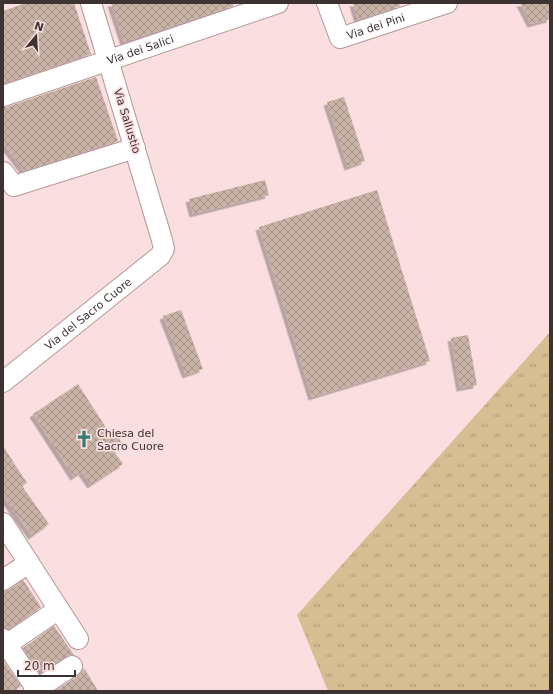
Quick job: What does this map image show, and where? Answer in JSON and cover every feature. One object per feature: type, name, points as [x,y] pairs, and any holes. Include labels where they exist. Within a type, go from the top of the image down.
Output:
[{"type":"street","name":"Via Sallustio","points":[[91,3],[162,240]]},
{"type":"street","name":"Via dei Salici","points":[[3,96],[278,3]]},
{"type":"street","name":"Via dei Pini","points":[[328,3],[340,38],[447,3]]},
{"type":"street","points":[[3,172],[14,186],[135,148]]},
{"type":"street","name":"Via del Sacro Cuore","points":[[3,382],[160,256],[164,249],[162,240]]},
{"type":"street","points":[[3,523],[78,639]]},
{"type":"street","points":[[3,580],[29,563]]},
{"type":"street","points":[[59,609],[4,644],[36,690],[72,666]]},
{"type":"green space","points":[[550,332],[550,691],[328,691],[297,615]]},
{"type":"building","points":[[26,3],[74,3],[91,54],[3,84],[3,11]]},
{"type":"building","points":[[111,3],[233,3],[233,6],[124,42]]},
{"type":"building","points":[[353,3],[399,3],[400,6],[358,20]]},
{"type":"building","points":[[520,3],[550,3],[550,19],[531,24]]},
{"type":"building","points":[[96,77],[118,141],[24,171],[3,143],[3,107],[7,107]]},
{"type":"building","points":[[344,97],[365,161],[348,167],[327,102]]},
{"type":"building","points":[[265,180],[269,195],[193,214],[189,199]]},
{"type":"building","points":[[377,190],[430,361],[312,397],[259,227]]},
{"type":"building","points":[[181,310],[203,369],[186,375],[163,316]]},
{"type":"building","points":[[468,335],[477,385],[460,388],[451,338]]},
{"type":"building","name":"Chiesa del Sacro Cuore","points":[[78,384],[110,434],[114,431],[123,445],[114,451],[123,464],[91,485],[82,472],[74,477],[33,414]]},
{"type":"building","points":[[3,446],[27,483],[22,486],[49,524],[32,536],[3,496]]},
{"type":"building","points":[[23,580],[41,607],[9,629],[3,628],[3,591],[9,590]]},
{"type":"building","points":[[54,626],[74,655],[66,656],[40,673],[23,648]]},
{"type":"building","points":[[3,660],[21,686],[14,691],[3,691]]},
{"type":"building","points":[[83,668],[98,691],[55,691],[78,676]]},
{"type":"place","name":"Chiesa del Sacro Cuore","points":[[84,439]]}]
